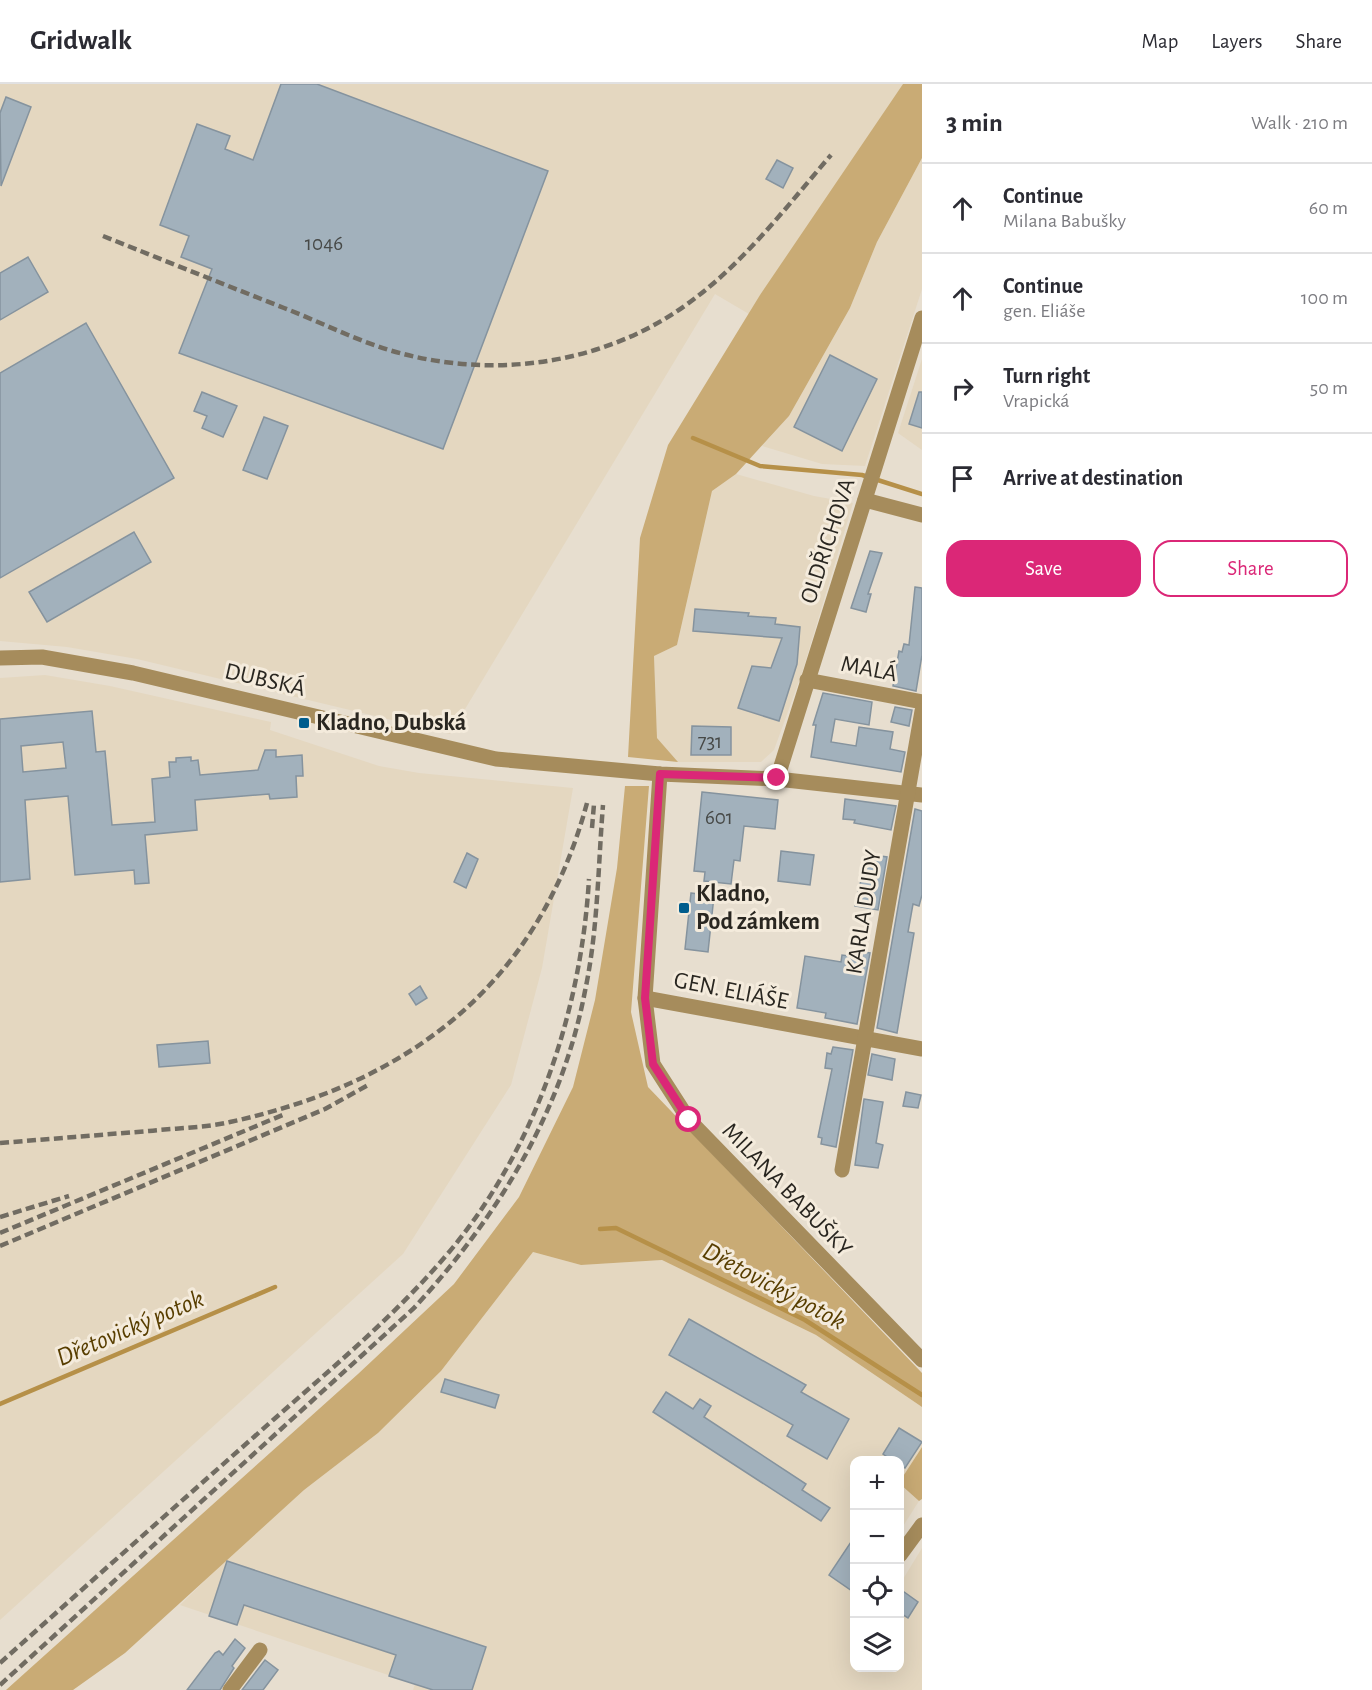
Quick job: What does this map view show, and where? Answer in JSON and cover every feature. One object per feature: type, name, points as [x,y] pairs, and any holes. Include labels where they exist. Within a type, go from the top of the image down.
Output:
[{"type":"street","name":"OLDŘICHOVA","points":[[777,778],[922,318]]},
{"type":"street","points":[[865,500],[922,515]]},
{"type":"street","name":"DUBSKÁ","points":[[0,658],[42,657],[133,673],[496,759],[660,774],[777,778],[922,795]]},
{"type":"street","name":"MALÁ","points":[[807,680],[922,702]]},
{"type":"street","name":"KARLA DUDY","points":[[842,1170],[906,792],[922,711]]},
{"type":"street","name":"GEN. ELIÁŠE","points":[[660,774],[645,998],[922,1050]]},
{"type":"street","name":"MILANA BABUŠKY","points":[[645,998],[653,1064],[689,1120],[922,1360]]},
{"type":"street","points":[[904,1550],[922,1525]]},
{"type":"street","points":[[230,1690],[260,1650]]},
{"type":"shaded area","points":[[0,84],[903,84],[749,314],[715,294],[450,734],[137,659],[67,647],[0,641]]},
{"type":"shaded area","points":[[903,84],[922,84],[922,158],[877,242],[850,308],[789,416],[736,474],[712,491],[677,645],[654,656],[657,738],[678,762],[628,757],[640,538],[668,445],[760,295]]},
{"type":"shaded area","points":[[922,158],[922,289],[865,466],[822,464],[762,446],[789,416],[850,308],[877,242]]},
{"type":"shaded area","points":[[922,359],[922,450],[898,433]]},
{"type":"shaded area","points":[[736,474],[814,496],[853,503],[802,673],[774,750],[761,762],[678,762],[657,738],[654,656],[677,645],[712,491]]},
{"type":"shaded area","points":[[45,675],[110,686],[271,722],[270,730],[379,766],[419,773],[573,788],[542,968],[511,1085],[403,1254],[0,1620],[0,678]]},
{"type":"shaded area","points":[[625,786],[649,786],[631,1012],[648,1087],[922,1373],[922,1407],[816,1335],[662,1260],[581,1265],[533,1252],[441,1371],[378,1433],[304,1490],[125,1653],[73,1690],[6,1690],[358,1374],[454,1284],[519,1197],[573,1087],[595,1000],[617,868]]},
{"type":"shaded area","points":[[533,1252],[581,1265],[662,1260],[816,1335],[922,1407],[922,1447],[904,1475],[904,1456],[850,1456],[850,1672],[904,1672],[904,1577],[922,1548],[922,1690],[413,1690],[415,1684],[180,1605],[235,1551],[304,1490],[378,1433],[441,1371]]},
{"type":"shaded area","points":[[922,1447],[922,1499],[919,1501],[904,1488],[904,1475]]},
{"type":"shaded area","points":[[904,1488],[919,1501],[904,1525]]},
{"type":"building","points":[[281,84],[317,84],[548,171],[443,449],[179,353],[212,269],[181,257],[189,236],[160,225],[197,124],[230,136],[225,149],[253,160]]},
{"type":"building","points":[[6,97],[31,107],[1,186],[0,113]]},
{"type":"building","points":[[777,160],[793,168],[783,188],[766,179]]},
{"type":"building","points":[[28,257],[48,292],[0,320],[0,273]]},
{"type":"building","points":[[86,323],[174,478],[0,578],[0,373]]},
{"type":"building","points":[[830,355],[877,379],[842,451],[794,427]]},
{"type":"building","points":[[202,392],[237,406],[223,437],[202,428],[207,416],[194,411]]},
{"type":"building","points":[[919,392],[922,392],[922,428],[909,424]]},
{"type":"building","points":[[264,417],[288,426],[267,479],[243,470]]},
{"type":"building","points":[[134,532],[151,562],[47,622],[29,592]]},
{"type":"building","points":[[870,551],[882,553],[868,594],[871,594],[866,612],[851,608]]},
{"type":"building","points":[[915,587],[922,588],[922,655],[916,691],[893,686],[899,651],[902,652],[904,644],[909,645]]},
{"type":"building","points":[[695,609],[749,613],[748,616],[776,618],[775,624],[800,627],[797,664],[779,721],[738,708],[752,666],[771,668],[782,638],[693,631]]},
{"type":"building","points":[[823,693],[872,702],[869,725],[835,719],[831,742],[856,746],[859,727],[893,732],[890,749],[905,752],[901,772],[811,757],[816,725],[813,725]]},
{"type":"building","points":[[895,707],[912,710],[909,726],[891,722]]},
{"type":"building","points":[[92,711],[96,752],[105,751],[112,825],[155,822],[152,779],[170,777],[169,762],[176,762],[176,758],[191,757],[191,761],[198,760],[200,775],[258,770],[265,750],[276,750],[276,757],[302,755],[303,776],[296,776],[297,797],[270,799],[269,794],[195,800],[197,830],[145,835],[149,883],[135,884],[134,870],[75,875],[68,796],[25,800],[30,879],[0,882],[0,719]],"holes":[[[63,742],[66,768],[23,772],[21,746]]]},
{"type":"building","points":[[692,726],[731,727],[731,755],[691,755]]},
{"type":"building","points":[[702,792],[778,800],[775,829],[744,826],[740,861],[734,860],[731,884],[704,881],[705,872],[694,871]]},
{"type":"building","points":[[845,799],[896,806],[891,830],[843,819]]},
{"type":"building","points":[[915,809],[922,811],[922,895],[919,906],[913,904],[908,932],[914,933],[897,1033],[877,1028]]},
{"type":"building","points":[[781,851],[814,855],[810,885],[778,881]]},
{"type":"building","points":[[467,853],[478,859],[466,888],[454,882]]},
{"type":"building","points":[[867,854],[887,857],[878,910],[855,906]]},
{"type":"building","points":[[691,893],[714,896],[708,952],[685,949]]},
{"type":"building","points":[[850,950],[870,953],[857,1024],[825,1018],[826,1013],[797,1008],[805,956],[841,962],[842,955],[849,956]]},
{"type":"building","points":[[420,986],[427,998],[416,1005],[409,994]]},
{"type":"building","points":[[208,1041],[210,1063],[159,1067],[157,1045]]},
{"type":"building","points":[[833,1047],[853,1050],[836,1147],[821,1144],[822,1138],[818,1137],[832,1069],[825,1068],[827,1053],[831,1054]]},
{"type":"building","points":[[872,1054],[895,1059],[892,1080],[868,1075]]},
{"type":"building","points":[[906,1092],[921,1095],[918,1108],[903,1106]]},
{"type":"building","points":[[864,1099],[883,1102],[876,1143],[883,1145],[878,1168],[855,1165]]},
{"type":"building","points":[[689,1319],[806,1385],[801,1392],[849,1419],[827,1459],[787,1436],[793,1425],[669,1355]]},
{"type":"building","points":[[445,1379],[499,1395],[495,1408],[441,1392]]},
{"type":"building","points":[[666,1392],[693,1409],[700,1399],[711,1406],[704,1417],[806,1484],[802,1490],[830,1508],[821,1521],[653,1412]]},
{"type":"building","points":[[899,1428],[922,1442],[905,1468],[904,1456],[883,1454]]},
{"type":"building","points":[[850,1544],[850,1590],[829,1575]]},
{"type":"building","points":[[227,1561],[486,1647],[472,1690],[433,1690],[389,1676],[396,1655],[244,1605],[237,1625],[209,1616]]},
{"type":"building","points":[[904,1592],[918,1602],[908,1618],[904,1616]]},
{"type":"building","points":[[235,1639],[245,1648],[232,1666],[234,1668],[220,1690],[187,1690],[215,1653],[219,1651],[223,1655]]},
{"type":"building","points":[[265,1660],[278,1670],[263,1690],[242,1690]]},
{"type":"waterway","points":[[693,438],[760,466],[862,475],[922,494]]},
{"type":"waterway","name":"Dřetovický potok","points":[[600,1229],[616,1228],[805,1320],[922,1395]]},
{"type":"waterway","name":"Dřetovický potok","points":[[0,1404],[275,1287]]},
{"type":"railway","points":[[103,236],[389,350],[428,359],[468,364],[508,365],[548,361],[587,352],[625,339],[660,321],[694,299],[732,267],[831,155]]},
{"type":"railway","points":[[0,1143],[190,1128],[230,1122],[295,1105],[354,1081],[409,1052],[457,1016],[500,974],[536,924],[565,867],[587,803]]},
{"type":"railway","points":[[592,828],[594,804]]},
{"type":"railway","points":[[0,1685],[414,1308],[444,1274],[499,1200],[543,1121],[574,1036],[593,945],[603,805]]},
{"type":"railway","points":[[0,1663],[377,1328],[444,1258],[476,1217],[504,1174],[547,1080],[576,981],[589,879]]},
{"type":"railway","points":[[0,1246],[325,1109],[370,1084]]},
{"type":"railway","points":[[0,1233],[285,1114]]},
{"type":"railway","points":[[0,1217],[69,1196]]},
{"type":"place","name":"Kladno, Dubská","points":[[304,723]]},
{"type":"place","name":"Kladno, Pod zámkem","points":[[684,908]]},
{"type":"route","points":[[689,1120],[653,1064],[645,998],[660,774],[777,778]]}]
